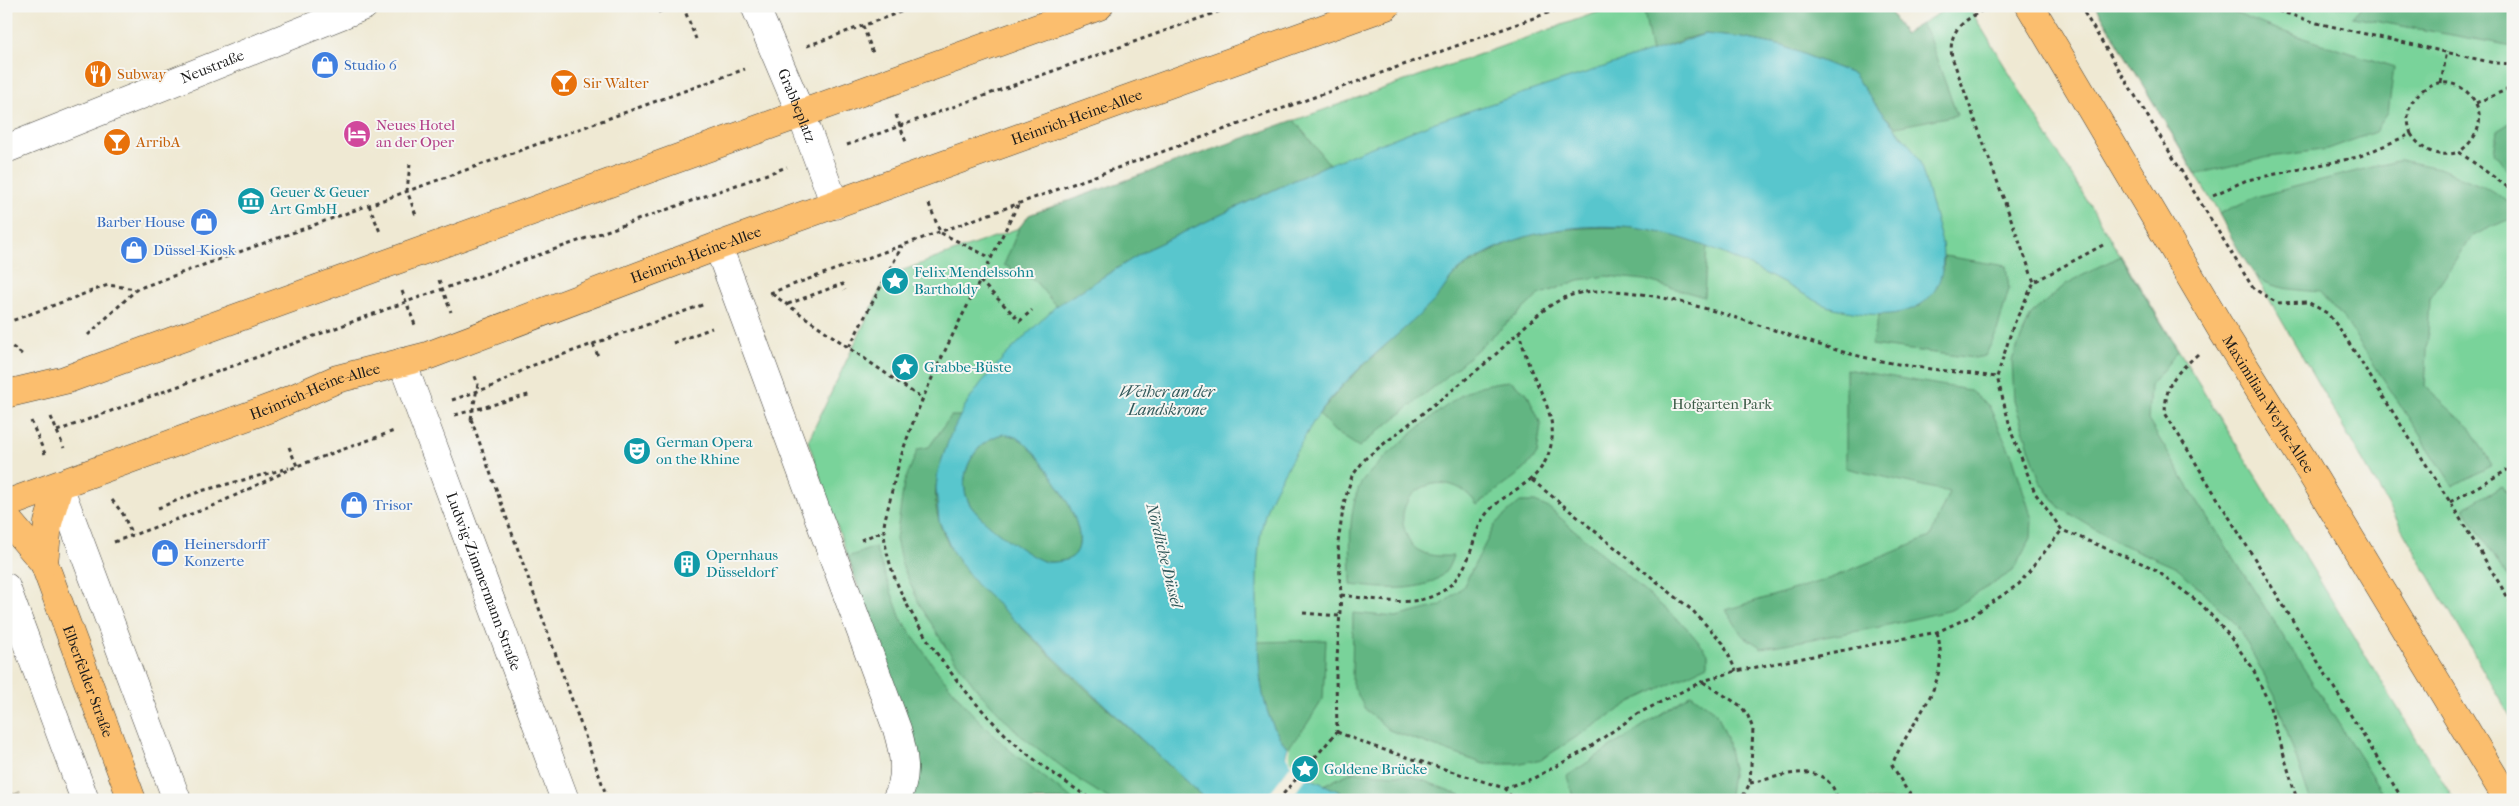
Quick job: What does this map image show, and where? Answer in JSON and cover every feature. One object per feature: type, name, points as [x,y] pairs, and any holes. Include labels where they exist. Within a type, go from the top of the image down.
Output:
[{"type":"main road","points":[[12,392],[65,380],[1099,6]]},
{"type":"main road","name":"Heinrich-Heine-Allee","points":[[6,504],[273,407],[337,379],[427,356],[718,246],[1386,6]]},
{"type":"main road","name":"Maximilian-Weyhe-Allee","points":[[2030,6],[2223,332],[2306,463],[2508,800]]},
{"type":"main road","name":"Elberfelder Straße","points":[[44,563],[48,523],[59,486]]},
{"type":"main road","name":"Elberfelder Straße","points":[[6,518],[44,563],[132,800]]},
{"type":"street","name":"Grabbeplatz","points":[[755,6],[835,204]]},
{"type":"street","name":"Neustraße","points":[[6,149],[346,9]]},
{"type":"street","points":[[718,246],[897,729],[905,763],[903,787],[896,800]]},
{"type":"street","name":"Ludwig-Zimmermann-Straße","points":[[402,362],[566,800]]},
{"type":"street","points":[[59,486],[177,800]]},
{"type":"street","points":[[6,587],[85,800]]},
{"type":"path","points":[[658,12],[673,6]]},
{"type":"path","points":[[683,6],[696,39]]},
{"type":"path","points":[[806,46],[917,6]]},
{"type":"path","points":[[842,147],[1234,6]]},
{"type":"path","points":[[922,398],[771,293],[1567,6]]},
{"type":"path","points":[[1990,6],[1982,8],[1962,23],[1955,32],[1950,43],[1952,57],[2034,282]]},
{"type":"path","points":[[2080,6],[2253,288],[2277,303],[2308,302],[2327,313],[2340,329],[2450,502],[2513,606]]},
{"type":"path","points":[[2263,6],[2317,23],[2494,62],[2513,64]]},
{"type":"path","points":[[863,26],[875,58]]},
{"type":"path","points":[[2440,83],[2447,51]]},
{"type":"path","points":[[84,339],[137,289],[745,68]]},
{"type":"path","points":[[2440,83],[2453,84],[2465,89],[2474,98],[2476,103],[2480,122],[2477,134],[2470,145],[2459,152],[2449,155],[2426,151],[2417,144],[2411,134],[2408,124],[2412,101],[2428,86],[2440,83]]},
{"type":"path","points":[[2476,103],[2513,87]]},
{"type":"path","points":[[894,108],[910,151]]},
{"type":"path","points":[[2213,195],[2247,180],[2358,157],[2411,134]]},
{"type":"path","points":[[2459,152],[2513,191]]},
{"type":"path","points":[[410,164],[407,191],[419,224]]},
{"type":"path","points":[[57,431],[406,302],[787,167]]},
{"type":"path","points":[[927,198],[940,232],[991,258]]},
{"type":"path","points":[[1018,204],[922,398],[896,472],[883,531],[890,565],[908,608],[974,700],[999,726],[1052,772],[1092,800]]},
{"type":"path","points":[[369,205],[381,236]]},
{"type":"path","points":[[2103,245],[2034,282],[2014,326],[1997,377],[2012,434],[2035,494],[2062,530],[2153,568],[2201,604],[2228,633],[2252,667],[2268,701],[2296,800]]},
{"type":"path","points":[[849,347],[902,246]]},
{"type":"path","points":[[436,272],[453,316]]},
{"type":"path","points":[[980,280],[1020,321],[1032,310]]},
{"type":"path","points":[[787,305],[842,284],[845,290]]},
{"type":"path","points":[[6,323],[108,285],[137,289]]},
{"type":"path","points":[[400,285],[417,329]]},
{"type":"path","points":[[1278,800],[1337,732],[1336,676],[1341,595],[1338,543],[1344,504],[1352,476],[1366,458],[1552,304],[1567,297],[1591,290],[1617,290],[1693,306],[1855,356],[1997,377]]},
{"type":"path","points":[[445,402],[476,394],[531,366],[692,307]]},
{"type":"path","points":[[2223,332],[2176,376],[2166,391],[2165,413],[2403,800]]},
{"type":"path","points":[[1341,595],[1405,602],[1436,596],[1456,581],[1486,514],[1504,497],[1532,480],[1544,464],[1551,445],[1552,426],[1544,398],[1530,368],[1519,333]]},
{"type":"path","points":[[6,342],[24,356]]},
{"type":"path","points":[[592,344],[598,356]]},
{"type":"path","points":[[474,374],[478,384],[470,419],[608,800]]},
{"type":"path","points":[[12,392],[59,486]]},
{"type":"path","points":[[158,508],[201,492],[297,466],[425,422],[532,394]]},
{"type":"path","points":[[48,410],[68,456]]},
{"type":"path","points":[[290,447],[297,466]]},
{"type":"path","points":[[110,542],[132,536],[213,506],[297,466]]},
{"type":"path","points":[[2450,502],[2513,466]]},
{"type":"path","points":[[1532,480],[1693,611],[1723,643],[1736,671]]},
{"type":"path","points":[[112,501],[123,514],[132,536]]},
{"type":"path","points":[[1504,788],[1534,778],[1584,750],[1639,713],[1703,682],[1736,671],[1937,632],[1972,616],[2019,584],[2062,530]]},
{"type":"path","points":[[1303,613],[1340,616]]},
{"type":"path","points":[[1918,800],[1906,789],[1892,765],[1902,742],[1939,679],[1942,649],[1937,632]]},
{"type":"path","points":[[1703,682],[1741,706],[1748,716],[1752,729],[1750,783],[1742,800]]},
{"type":"path","points":[[1337,732],[1372,746],[1504,788],[1514,800]]},
{"type":"path","points":[[1750,783],[1806,772],[1818,773],[1828,780],[1838,800]]},
{"type":"green space","name":"Hofgarten Park","points":[[1615,6],[1887,6],[1904,34],[1951,6],[1968,6],[2454,800],[910,800],[917,759],[808,441],[887,276],[1019,228],[1029,215]]},
{"type":"green space","points":[[1643,6],[1887,6],[1904,34],[1921,24],[1929,38],[1957,115],[1896,127],[1882,113],[1853,74],[1783,46],[1743,38],[1705,34],[1684,39],[1652,53]]},
{"type":"green space","points":[[2096,6],[2513,6],[2513,721],[2253,271]]},
{"type":"green space","points":[[2096,6],[2217,6],[2270,27],[2394,67],[2388,113],[2375,132],[2328,149],[2269,157],[2196,174]]},
{"type":"green space","points":[[2362,6],[2513,6],[2513,46],[2352,17]]},
{"type":"green space","points":[[1294,120],[1329,164],[1150,248],[1056,306],[1034,280],[1004,265],[1019,228],[1029,215]]},
{"type":"green space","points":[[2513,121],[2513,178],[2494,153],[2497,131]]},
{"type":"green space","points":[[2400,160],[2439,168],[2482,186],[2513,205],[2513,226],[2507,220],[2472,236],[2430,299],[2425,387],[2469,427],[2492,465],[2453,486],[2345,320],[2319,292],[2278,287],[2259,278],[2239,251],[2219,214],[2255,197]]},
{"type":"green space","points":[[1633,227],[1678,236],[1707,245],[1704,297],[1645,280],[1606,276],[1579,280],[1539,295],[1445,378],[1359,447],[1334,431],[1319,414],[1345,383],[1440,294],[1453,276],[1469,264],[1507,244],[1530,235],[1559,230]]},
{"type":"green space","points":[[1944,256],[2006,266],[2009,289],[1996,334],[1985,356],[1974,358],[1871,345],[1879,315],[1920,306],[1943,269]]},
{"type":"green space","points":[[2120,256],[2178,351],[2150,386],[2148,420],[2387,800],[2310,800],[2275,695],[2237,625],[2179,569],[2119,543],[2059,507],[2040,481],[2014,401],[2012,360],[2031,314],[2066,284]]},
{"type":"green space","points":[[1846,369],[1969,390],[1989,406],[2013,458],[2032,519],[2031,538],[2013,571],[1951,610],[1875,628],[1762,648],[1742,635],[1726,610],[1831,578],[1930,537],[1949,492],[1846,468]]},
{"type":"green space","points":[[1511,381],[1527,393],[1541,424],[1537,454],[1524,470],[1477,505],[1465,492],[1451,485],[1437,484],[1424,487],[1413,495],[1405,506],[1403,520],[1409,541],[1426,554],[1453,556],[1446,571],[1438,579],[1415,587],[1388,588],[1351,585],[1351,523],[1355,499],[1359,487],[1365,478],[1410,435],[1460,396],[1480,386]]},
{"type":"green space","points":[[951,416],[961,416],[949,440],[940,467],[937,480],[936,507],[944,535],[951,549],[978,584],[1044,649],[1206,800],[1111,800],[1082,782],[1020,735],[980,693],[945,646],[919,603],[902,565],[896,539],[904,483],[918,449],[929,447]]},
{"type":"green space","points":[[1003,434],[1021,440],[1030,449],[1056,482],[1067,502],[1076,522],[1079,540],[1075,554],[1062,561],[1045,562],[1025,552],[992,527],[969,503],[965,493],[964,482],[970,461],[976,451],[984,444]]},
{"type":"green space","points":[[2502,486],[2513,501],[2513,587],[2464,508]]},
{"type":"green space","points":[[1520,502],[1535,502],[1549,508],[1685,626],[1708,653],[1708,665],[1631,702],[1542,759],[1516,764],[1484,764],[1389,730],[1365,709],[1352,683],[1353,613],[1396,617],[1440,606],[1463,587],[1496,523]]},
{"type":"green space","points":[[875,547],[901,619],[935,668],[969,710],[1007,748],[1073,800],[910,800],[917,759],[848,557]]},
{"type":"green space","points":[[1326,640],[1323,699],[1305,727],[1288,748],[1279,737],[1267,711],[1259,670],[1258,642]]},
{"type":"green space","points":[[1691,694],[1717,713],[1727,738],[1733,769],[1728,800],[1574,800],[1567,776]]},
{"type":"green space","points":[[1352,772],[1412,776],[1473,800],[1358,800],[1324,785]]},
{"type":"water","name":"Weiher an der Landskrone","points":[[1705,34],[1743,38],[1783,46],[1853,74],[1882,113],[1910,145],[1920,162],[1942,243],[1942,269],[1936,289],[1924,302],[1908,310],[1889,314],[1846,311],[1824,305],[1757,269],[1724,254],[1658,232],[1623,227],[1586,227],[1536,234],[1515,240],[1495,249],[1461,268],[1434,301],[1358,370],[1320,412],[1275,488],[1263,523],[1258,555],[1257,604],[1259,666],[1267,710],[1279,736],[1288,748],[1286,756],[1307,777],[1358,800],[1206,800],[976,584],[952,551],[939,521],[936,488],[938,471],[950,436],[965,406],[981,383],[1004,357],[1056,306],[1150,248],[1329,164],[1435,122]],"holes":[[[1003,434],[1021,440],[1030,449],[1056,482],[1067,502],[1076,522],[1079,540],[1075,554],[1062,561],[1045,562],[1025,551],[992,527],[969,503],[965,493],[964,482],[970,461],[976,451],[984,444]]]},
{"type":"pier","name":"Goldene Brücke","points":[[1289,746],[1290,760],[1317,779],[1307,777],[1290,800],[1264,800],[1291,765],[1286,756]]},
{"type":"tunnel","points":[[6,795],[8,800]]},
{"type":"place","name":"Studio 6","points":[[325,65]]},
{"type":"place","name":"Subway","points":[[98,74]]},
{"type":"place","name":"Sir Walter","points":[[564,83]]},
{"type":"place","name":"Neues Hotel an der Oper","points":[[357,134]]},
{"type":"place","name":"ArribA","points":[[117,142]]},
{"type":"place","name":"Geuer & Geuer Art GmbH","points":[[251,201]]},
{"type":"place","name":"Barber House","points":[[204,222]]},
{"type":"place","name":"Düssel-Kiosk","points":[[134,250]]},
{"type":"place","name":"Felix Mendelssohn Bartholdy","points":[[895,281]]},
{"type":"place","name":"Grabbe-Büste","points":[[905,367]]},
{"type":"place","name":"German Opera on the Rhine","points":[[637,451]]},
{"type":"place","name":"Trisor","points":[[354,505]]},
{"type":"place","name":"Heinersdorff Konzerte","points":[[165,553]]},
{"type":"place","name":"Opernhaus Düsseldorf","points":[[687,564]]},
{"type":"place","name":"Goldene Brücke","points":[[1305,769]]},
{"type":"water label","name":"Nördliche Düssel","points":[[1165,555]]}]
